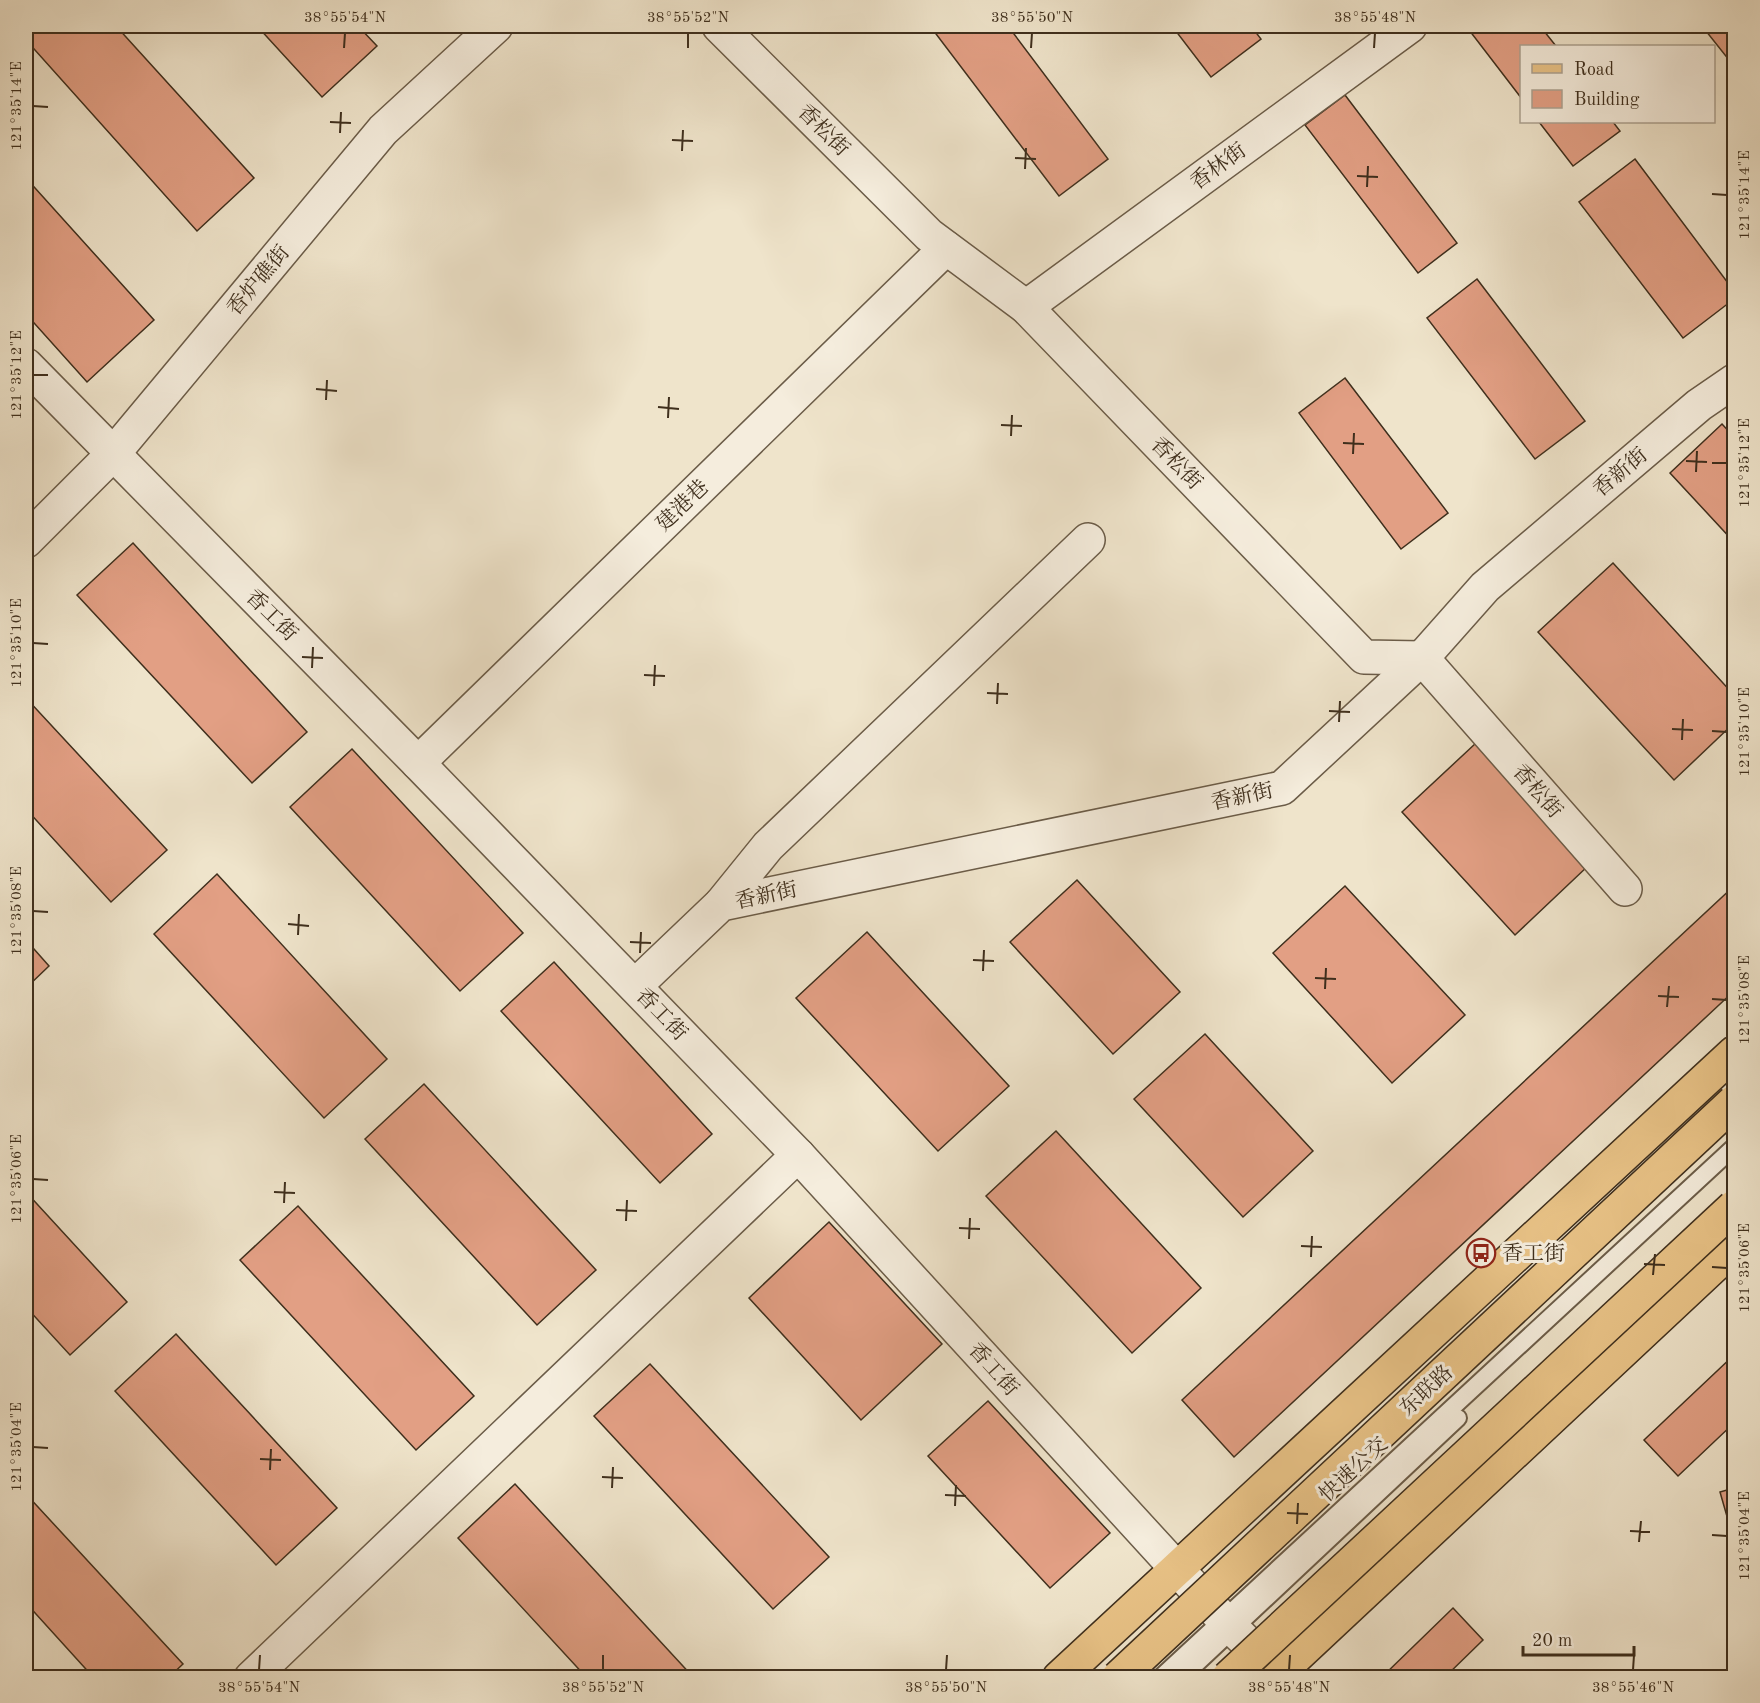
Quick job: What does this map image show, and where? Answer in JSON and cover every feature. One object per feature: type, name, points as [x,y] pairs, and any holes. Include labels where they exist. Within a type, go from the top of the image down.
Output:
[{"type":"main road","points":[[1059,1677],[1734,1053]]},
{"type":"main road","name":"东联路","points":[[1118,1677],[1734,1102]]},
{"type":"main road","points":[[1228,1677],[1734,1207]]},
{"type":"main road","points":[[1278,1676],[1734,1247]]},
{"type":"street","name":"香炉礁街","points":[[26,541],[113,454],[383,130],[496,26]]},
{"type":"street","name":"香松街","points":[[719,26],[929,235],[1026,307],[1364,657],[1422,658],[1624,889]]},
{"type":"street","name":"香林街","points":[[1026,307],[1410,26]]},
{"type":"street","name":"建港巷","points":[[418,763],[946,248]]},
{"type":"street","name":"香工街","points":[[26,364],[418,763],[798,1155],[1278,1676]]},
{"type":"street","name":"香新街","points":[[635,986],[721,904],[1282,789],[1422,658],[1485,587],[1699,405],[1734,381]]},
{"type":"street","points":[[721,904],[768,846],[1088,540]]},
{"type":"street","points":[[251,1677],[798,1155]]},
{"type":"lane","name":"快速公交","points":[[1180,1677],[1228,1624],[1734,1147]]},
{"type":"lane","name":"快速公交","points":[[1160,1677],[1228,1624],[1734,1161]]},
{"type":"building","points":[[26,26],[116,26],[254,178],[197,231],[26,40]]},
{"type":"building","points":[[257,26],[358,26],[377,46],[322,97]]},
{"type":"building","points":[[930,26],[1008,26],[1108,159],[1059,196]]},
{"type":"building","points":[[1172,26],[1251,26],[1261,39],[1211,77]]},
{"type":"building","points":[[1466,26],[1540,26],[1555,45],[1520,45],[1520,96]]},
{"type":"building","points":[[1702,26],[1734,26],[1734,56],[1729,60]]},
{"type":"building","points":[[1345,95],[1457,243],[1418,273],[1305,125]]},
{"type":"building","points":[[1540,123],[1614,123],[1620,131],[1573,166]]},
{"type":"building","points":[[1635,159],[1734,291],[1734,299],[1683,338],[1579,202]]},
{"type":"building","points":[[26,178],[154,320],[87,382],[26,314]]},
{"type":"building","points":[[1477,279],[1585,421],[1535,459],[1427,318]]},
{"type":"building","points":[[1345,378],[1448,513],[1401,549],[1299,413]]},
{"type":"building","points":[[1722,424],[1734,437],[1734,542],[1670,473]]},
{"type":"building","points":[[133,543],[307,732],[252,783],[77,595]]},
{"type":"building","points":[[1613,563],[1734,695],[1734,723],[1674,780],[1538,632]]},
{"type":"building","points":[[26,698],[167,850],[111,902],[26,809]]},
{"type":"building","points":[[1476,743],[1589,865],[1515,935],[1402,812]]},
{"type":"building","points":[[352,749],[523,933],[460,991],[290,807]]},
{"type":"building","points":[[217,874],[387,1059],[324,1118],[154,934]]},
{"type":"building","points":[[1077,880],[1180,992],[1113,1054],[1010,942]]},
{"type":"building","points":[[1345,886],[1465,1015],[1392,1083],[1273,953]]},
{"type":"building","points":[[1734,886],[1734,991],[1234,1457],[1182,1400]]},
{"type":"building","points":[[867,932],[1009,1086],[938,1151],[796,998]]},
{"type":"building","points":[[26,940],[49,966],[26,988]]},
{"type":"building","points":[[554,962],[712,1134],[660,1183],[501,1011]]},
{"type":"building","points":[[1205,1034],[1313,1151],[1243,1217],[1134,1099]]},
{"type":"building","points":[[424,1084],[596,1270],[537,1325],[365,1139]]},
{"type":"building","points":[[1056,1131],[1201,1288],[1132,1353],[986,1196]]},
{"type":"building","points":[[26,1192],[127,1302],[70,1355],[26,1307]]},
{"type":"building","points":[[298,1206],[474,1396],[416,1450],[240,1260]]},
{"type":"building","points":[[829,1222],[942,1344],[861,1420],[749,1298]]},
{"type":"building","points":[[176,1334],[337,1508],[276,1565],[115,1391]]},
{"type":"building","points":[[1734,1355],[1734,1423],[1678,1476],[1644,1440]]},
{"type":"building","points":[[650,1364],[829,1557],[773,1609],[594,1416]]},
{"type":"building","points":[[988,1401],[1110,1533],[1050,1588],[928,1456]]},
{"type":"building","points":[[515,1484],[694,1678],[587,1678],[458,1538]]},
{"type":"building","points":[[1734,1488],[1734,1541],[1720,1492]]},
{"type":"building","points":[[26,1494],[183,1664],[168,1678],[94,1678],[26,1603]]},
{"type":"building","points":[[1453,1608],[1483,1640],[1444,1678],[1381,1678]]},
{"type":"place","name":"香工街","points":[[1481,1253]]}]
